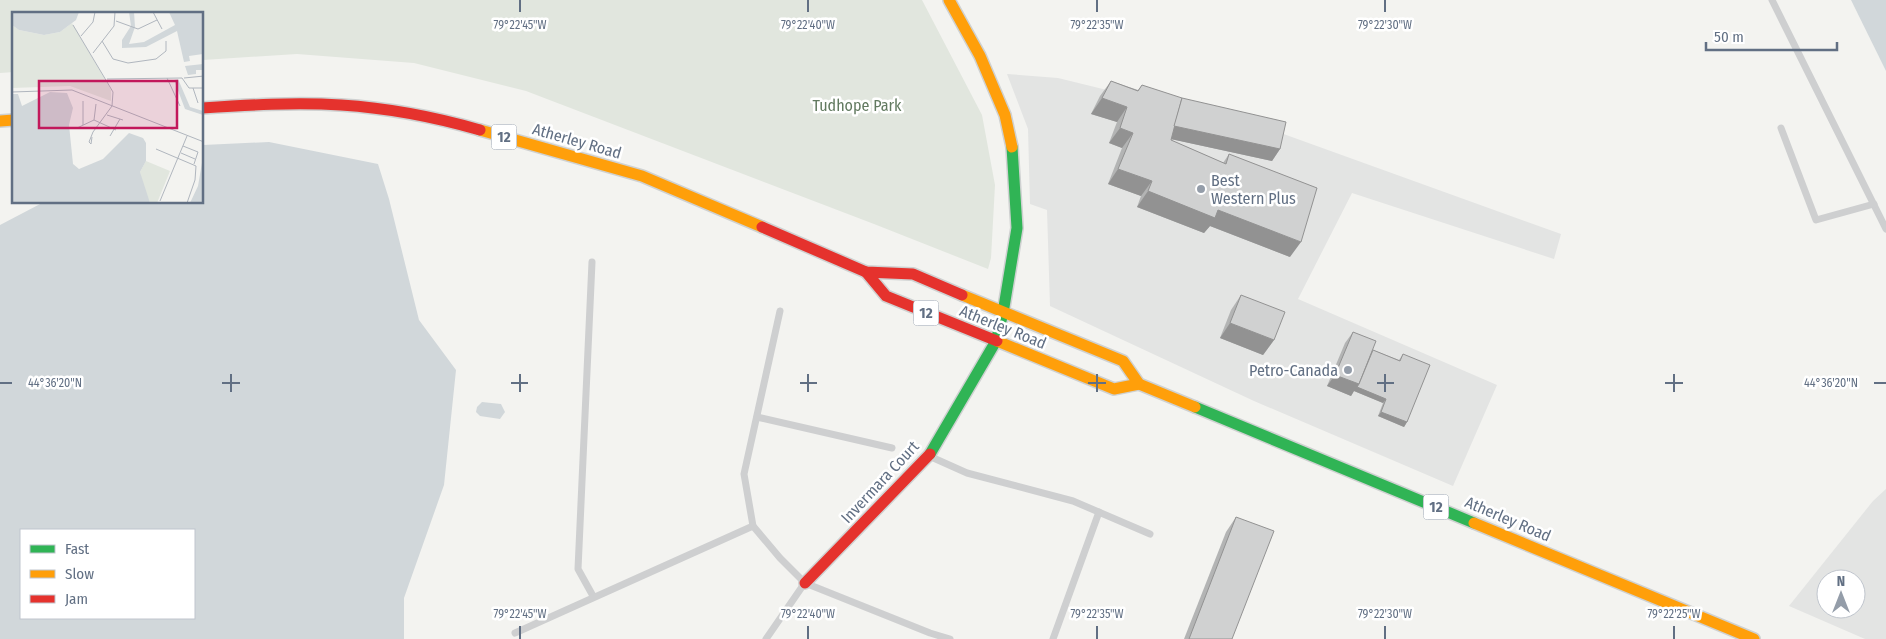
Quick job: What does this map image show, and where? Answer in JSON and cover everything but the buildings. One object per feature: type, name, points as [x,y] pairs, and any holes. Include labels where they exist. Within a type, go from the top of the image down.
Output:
[{"type":"main road","name":"Invermara Court","points":[[805,583],[929,456],[996,341],[1003,313],[1017,228],[1012,141],[1005,115],[980,56],[949,0]]},
{"type":"main road","name":"Atherley Road","points":[[204,108],[247,105],[340,105],[400,112],[451,122],[642,176],[866,272],[912,274],[1003,313],[1123,360],[1139,384],[1754,639]]},
{"type":"main road","name":"Atherley Road","points":[[866,272],[886,296],[1114,389],[1139,384]]},
{"type":"lane","points":[[1772,0],[1886,229]]},
{"type":"lane","points":[[1781,128],[1816,220],[1874,204]]},
{"type":"lane","points":[[592,262],[578,569],[593,596]]},
{"type":"lane","points":[[780,311],[744,474],[752,526],[805,583],[930,633],[950,639]]},
{"type":"lane","points":[[757,417],[892,448]]},
{"type":"lane","points":[[929,456],[967,472],[1073,501],[1150,534]]},
{"type":"lane","points":[[1053,639],[1099,512]]},
{"type":"lane","points":[[515,633],[593,596],[752,526]]},
{"type":"lane","points":[[766,639],[805,583]]},
{"type":"shaded area","points":[[1851,0],[1886,0],[1886,71]]},
{"type":"shaded area","points":[[1007,74],[1058,78],[1278,132],[1561,234],[1554,259],[1352,193],[1298,299],[1497,385],[1453,486],[1254,401],[1050,306],[1047,210],[1030,204],[1028,129]]},
{"type":"shaded area","points":[[269,142],[378,164],[389,199],[419,320],[456,370],[444,485],[404,598],[404,639],[0,639],[0,225],[40,204],[204,204],[204,145]]},
{"type":"shaded area","points":[[482,402],[501,404],[505,412],[500,419],[480,416],[476,412],[477,407]]},
{"type":"shaded area","points":[[1886,489],[1886,639],[1865,639],[1819,619],[1866,619],[1866,569],[1819,569],[1873,501]]},
{"type":"shaded area","points":[[1816,572],[1816,618],[1789,606]]},
{"type":"green space","name":"Tudhope Park","points":[[0,0],[922,0],[982,115],[995,185],[991,258],[988,269],[526,91],[414,63],[297,54],[204,60],[204,12],[12,12],[12,72],[0,73]]},
{"type":"traffic: fast","points":[[930,454],[996,341],[1003,313],[1017,228],[1012,147]]},
{"type":"traffic: fast","points":[[1195,407],[1474,523]]},
{"type":"traffic: slow","points":[[949,0],[980,56],[1005,115],[1012,147]]},
{"type":"traffic: slow","points":[[0,121],[12,120]]},
{"type":"traffic: slow","points":[[480,130],[642,176],[762,227]]},
{"type":"traffic: slow","points":[[962,295],[1123,361],[1139,384],[1195,407]]},
{"type":"traffic: slow","points":[[997,341],[1114,389],[1139,384]]},
{"type":"traffic: slow","points":[[1474,523],[1754,639]]},
{"type":"traffic: jam","points":[[204,108],[289,104],[341,105],[411,114],[480,130]]},
{"type":"traffic: jam","points":[[762,227],[866,272],[913,274],[962,295]]},
{"type":"traffic: jam","points":[[866,272],[886,296],[997,341]]},
{"type":"traffic: jam","points":[[805,583],[930,454]]},
{"type":"place","name":"Best Western Plus","points":[[1201,189]]},
{"type":"place","name":"Petro-Canada","points":[[1348,370]]}]
